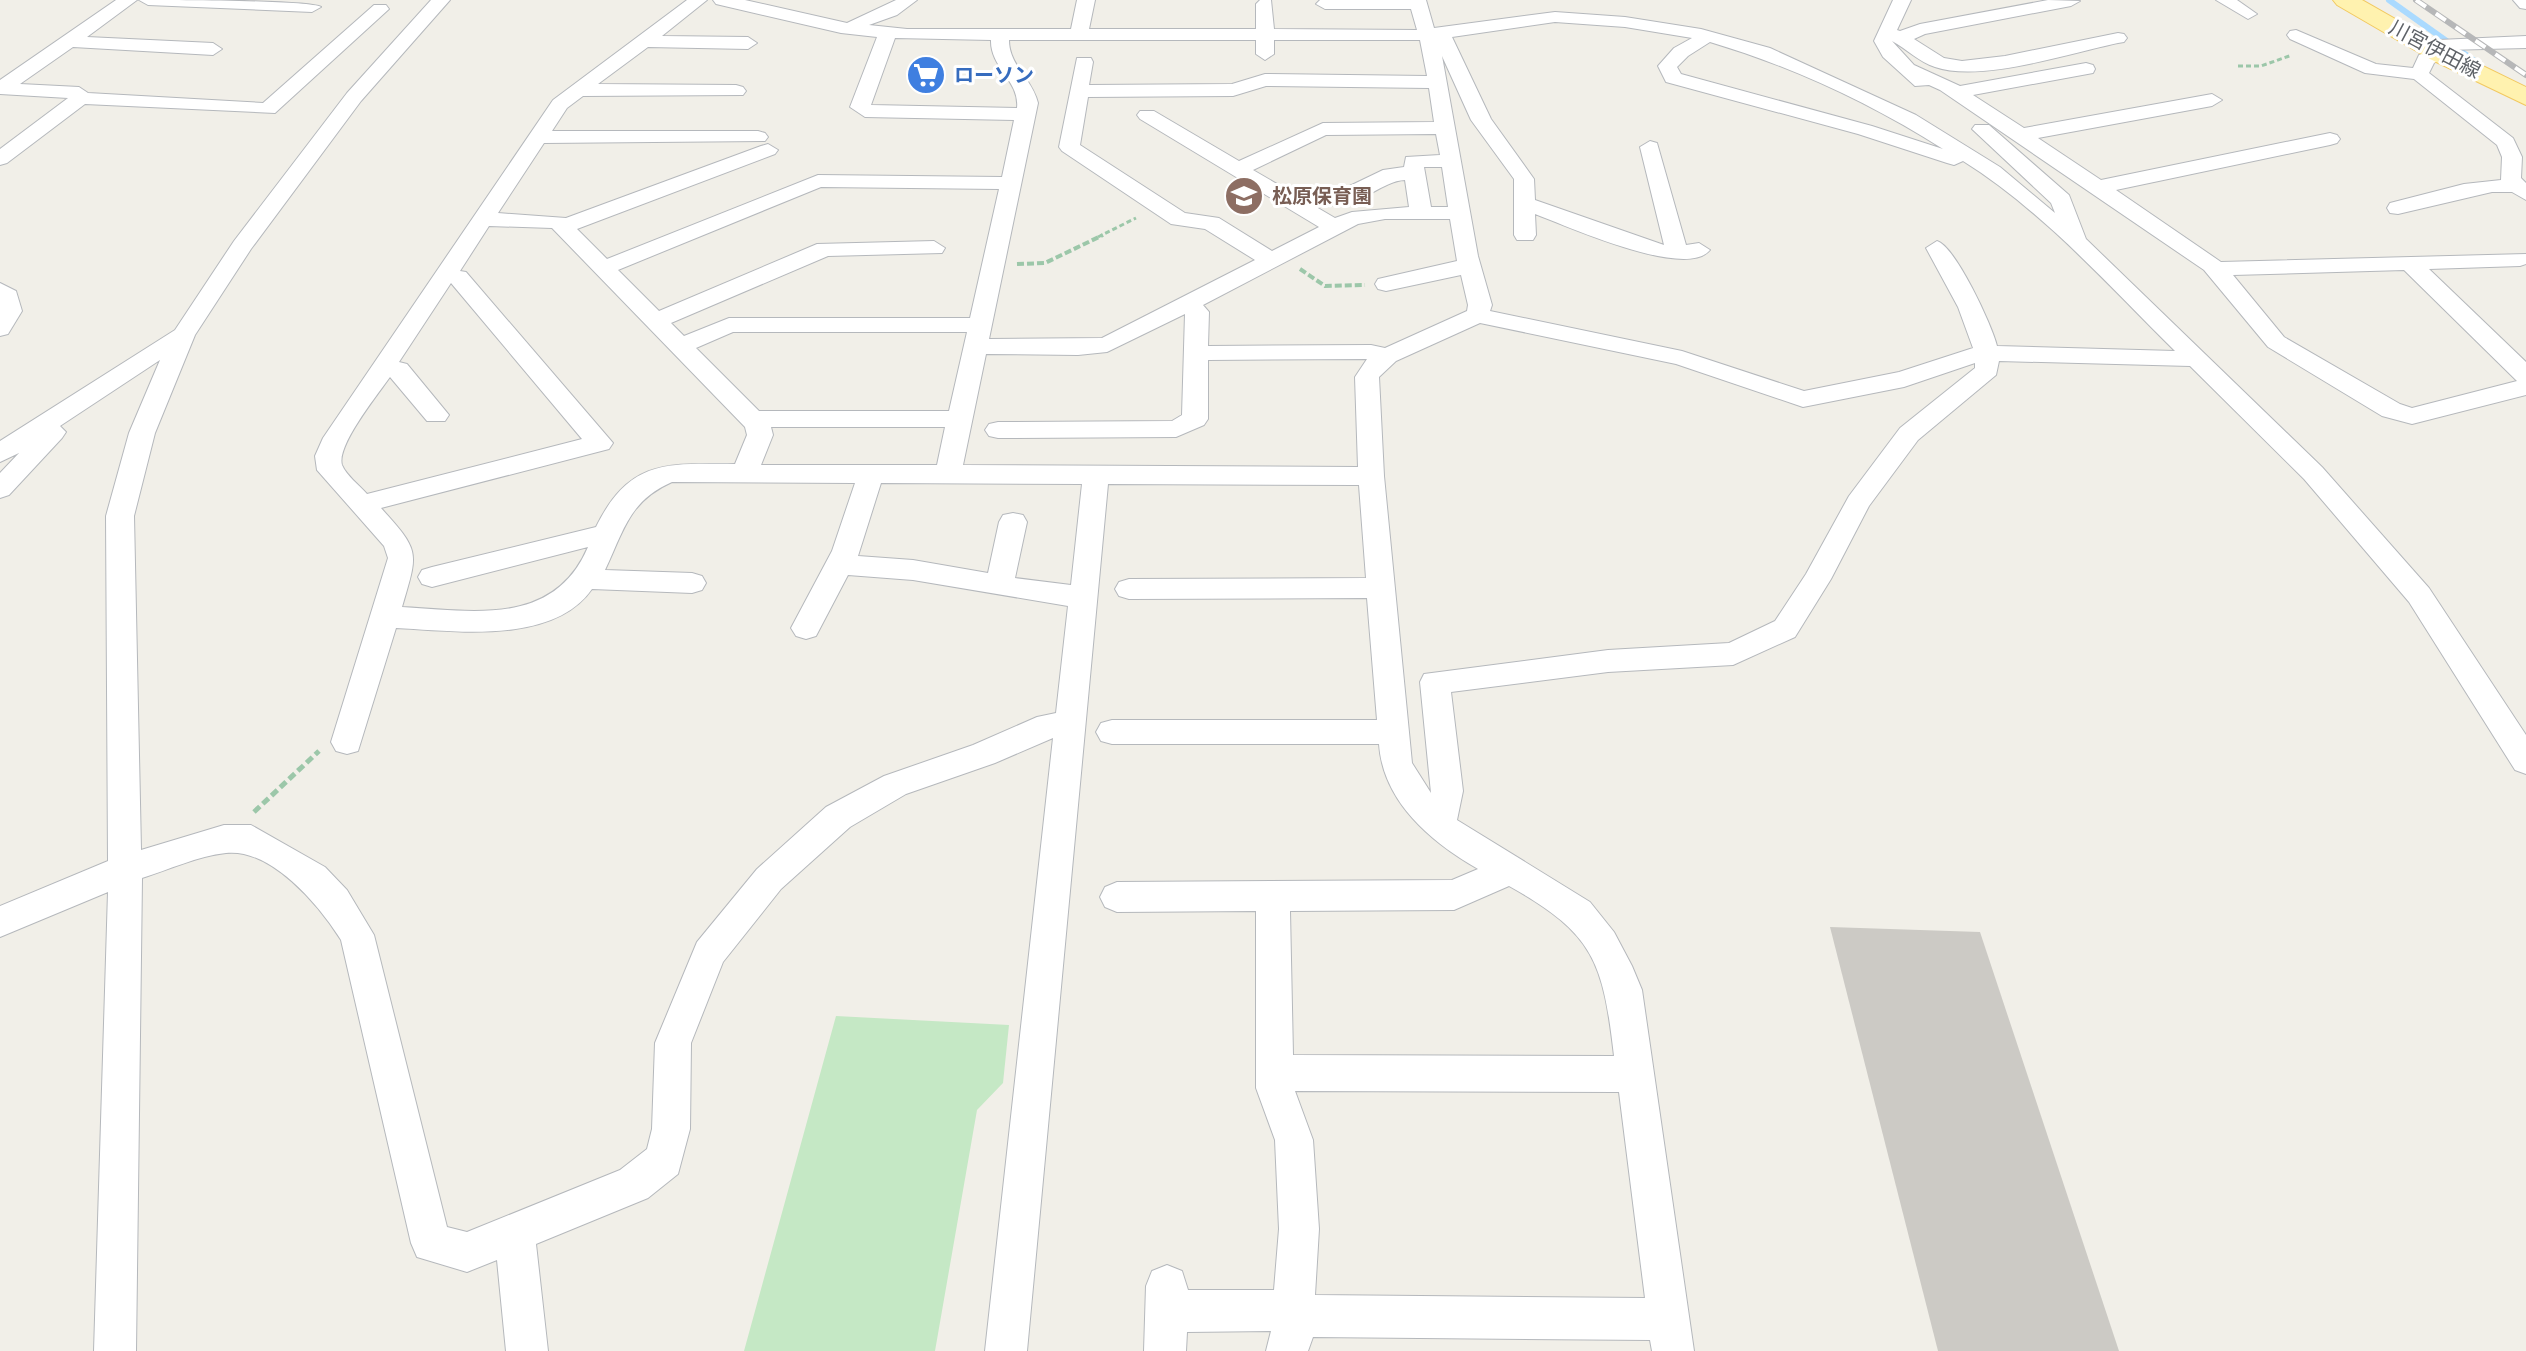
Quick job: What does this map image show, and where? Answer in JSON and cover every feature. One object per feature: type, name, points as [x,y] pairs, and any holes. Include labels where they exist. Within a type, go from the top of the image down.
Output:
[{"type":"main road","name":"川宮伊田線","points":[[2345,0],[2432,50],[2526,97]]},
{"type":"street","points":[[0,88],[128,0]]},
{"type":"street","points":[[148,0],[312,7]]},
{"type":"street","points":[[115,1351],[125,869],[120,516],[142,433],[183,335],[242,246],[354,97],[441,0]]},
{"type":"street","points":[[351,731],[402,558],[396,542],[330,470],[328,456],[336,438],[560,104],[698,0]]},
{"type":"street","points":[[722,0],[841,28],[888,32],[1433,33],[1555,17],[1625,22],[1708,36],[1763,52],[1909,119],[1979,163],[2078,243],[2313,473],[2419,595],[2526,761]]},
{"type":"street","points":[[841,28],[883,15],[908,0]]},
{"type":"street","points":[[1079,34],[1086,0]]},
{"type":"street","points":[[1895,35],[1902,0]]},
{"type":"street","points":[[2225,0],[2248,14]]},
{"type":"street","points":[[2071,1],[1920,29],[1883,41],[1890,53],[1908,69],[2050,188],[2067,211],[2078,243]]},
{"type":"street","points":[[1325,4],[1417,2],[1481,120],[1524,179],[1525,235]]},
{"type":"street","points":[[1265,4],[1265,80]]},
{"type":"street","points":[[0,159],[81,98],[268,109],[380,9]]},
{"type":"street","points":[[1477,315],[1480,305],[1470,268],[1451,161],[1433,55],[1433,33],[1435,22],[1480,9]]},
{"type":"street","points":[[888,32],[860,107],[872,113],[1025,114]]},
{"type":"street","points":[[948,473],[1025,114],[1027,90],[1000,59],[1000,34]]},
{"type":"street","points":[[1895,35],[1930,60],[1969,67],[2118,38]]},
{"type":"street","points":[[2296,35],[2372,69],[2419,74],[2506,142],[2512,157],[2511,180],[2522,190]]},
{"type":"street","points":[[1708,36],[1681,52],[1667,66],[1673,78],[1865,130],[1941,157],[1979,163]]},
{"type":"street","points":[[69,41],[213,49]]},
{"type":"street","points":[[642,41],[748,43]]},
{"type":"street","points":[[2419,74],[2432,50],[2526,42]]},
{"type":"street","points":[[1084,62],[1069,147],[1179,219],[1211,223],[1275,258]]},
{"type":"street","points":[[1908,69],[1957,92],[2215,269],[2276,342],[2391,410],[2412,416],[2526,387]]},
{"type":"street","points":[[1957,92],[2086,69]]},
{"type":"street","points":[[1079,91],[1233,90],[1265,80],[1438,82]]},
{"type":"street","points":[[0,88],[79,93],[81,98]]},
{"type":"street","points":[[578,90],[736,91]]},
{"type":"street","points":[[2020,135],[2212,100]]},
{"type":"street","points":[[1147,115],[1335,227]]},
{"type":"street","points":[[1238,169],[1323,129],[1446,128]]},
{"type":"street","points":[[538,137],[763,144],[563,227]]},
{"type":"street","points":[[2098,187],[2330,139]]},
{"type":"street","points":[[1524,203],[1651,248],[1688,251],[1650,147]]},
{"type":"street","points":[[1421,213],[1413,161],[1451,161]]},
{"type":"street","points":[[1339,200],[1390,174],[1414,173]]},
{"type":"street","points":[[603,268],[818,181],[1010,183]]},
{"type":"street","points":[[2398,208],[2464,190],[2492,186],[2522,190]]},
{"type":"street","points":[[680,346],[729,325],[976,336],[1078,348],[1107,345],[1366,214],[1460,213]]},
{"type":"street","points":[[483,219],[558,222],[753,419],[760,435],[745,472]]},
{"type":"street","points":[[656,321],[825,249],[934,248]]},
{"type":"street","points":[[1439,826],[1447,791],[1435,682],[1608,661],[1733,654],[1785,629],[1817,579],[1858,502],[1909,434],[1987,370],[1989,352],[1963,294],[1937,248]]},
{"type":"street","points":[[2215,269],[2520,259]]},
{"type":"street","points":[[2410,263],[2526,376]]},
{"type":"street","points":[[1386,284],[1456,268],[1470,268]]},
{"type":"street","points":[[362,504],[600,443],[458,277],[445,276]]},
{"type":"street","points":[[0,290],[8,296],[10,311],[0,329]]},
{"type":"street","points":[[998,430],[1176,429],[1195,419],[1197,312],[1187,303]]},
{"type":"street","points":[[1289,1334],[1671,1335],[1624,990],[1605,944],[1570,905],[1439,826],[1408,792],[1396,764],[1371,476],[1367,377],[1375,365],[1387,356],[1477,315],[1682,358],[1803,399],[1904,379],[1955,360],[1989,352],[2017,356],[2196,359]]},
{"type":"street","points":[[0,453],[183,335]]},
{"type":"street","points":[[1196,353],[1371,352],[1387,356]]},
{"type":"street","points":[[382,369],[398,369],[436,415]]},
{"type":"street","points":[[0,489],[83,399]]},
{"type":"street","points":[[753,419],[959,419]]},
{"type":"street","points":[[385,617],[502,620],[559,604],[586,579],[622,501],[651,478],[669,473],[1371,476]]},
{"type":"street","points":[[806,628],[846,551],[871,473]]},
{"type":"street","points":[[1006,1351],[1096,475]]},
{"type":"street","points":[[999,585],[1013,522]]},
{"type":"street","points":[[432,577],[587,537],[605,537]]},
{"type":"street","points":[[838,564],[913,570],[1058,596],[1084,595]]},
{"type":"street","points":[[586,579],[692,583]]},
{"type":"street","points":[[1129,589],[1381,588]]},
{"type":"street","points":[[0,922],[125,869],[224,839],[251,839],[313,877],[335,901],[357,935],[431,1243],[467,1252],[634,1184],[664,1160],[671,1129],[673,1043],[709,953],[769,879],[838,817],[895,785],[984,754],[1048,726],[1071,724]]},
{"type":"street","points":[[1112,732],[1393,732]]},
{"type":"street","points":[[1117,897],[1454,895],[1509,870]]},
{"type":"street","points":[[1273,896],[1275,1088],[1294,1140],[1298,1214],[1289,1334]]},
{"type":"street","points":[[1276,1073],[1635,1074]]},
{"type":"street","points":[[515,1233],[527,1351]]},
{"type":"street","points":[[1166,1316],[1273,1310],[1289,1334]]},
{"type":"path","points":[[1045,263],[1160,206]]},
{"type":"path","points":[[1275,258],[1325,286],[1386,284]]},
{"type":"path","points":[[224,839],[318,755],[329,726],[351,731]]},
{"type":"green space","points":[[836,1016],[1009,1025],[1003,1083],[977,1110],[935,1351],[744,1351]]},
{"type":"building","points":[[1830,927],[1980,932],[2119,1351],[1938,1351]]},
{"type":"waterway","points":[[2389,0],[2476,62]]},
{"type":"railway","points":[[2416,0],[2526,75]]},
{"type":"place","name":"ローソン","points":[[926,75]]},
{"type":"place","name":"松原保育園","points":[[1244,196]]}]
